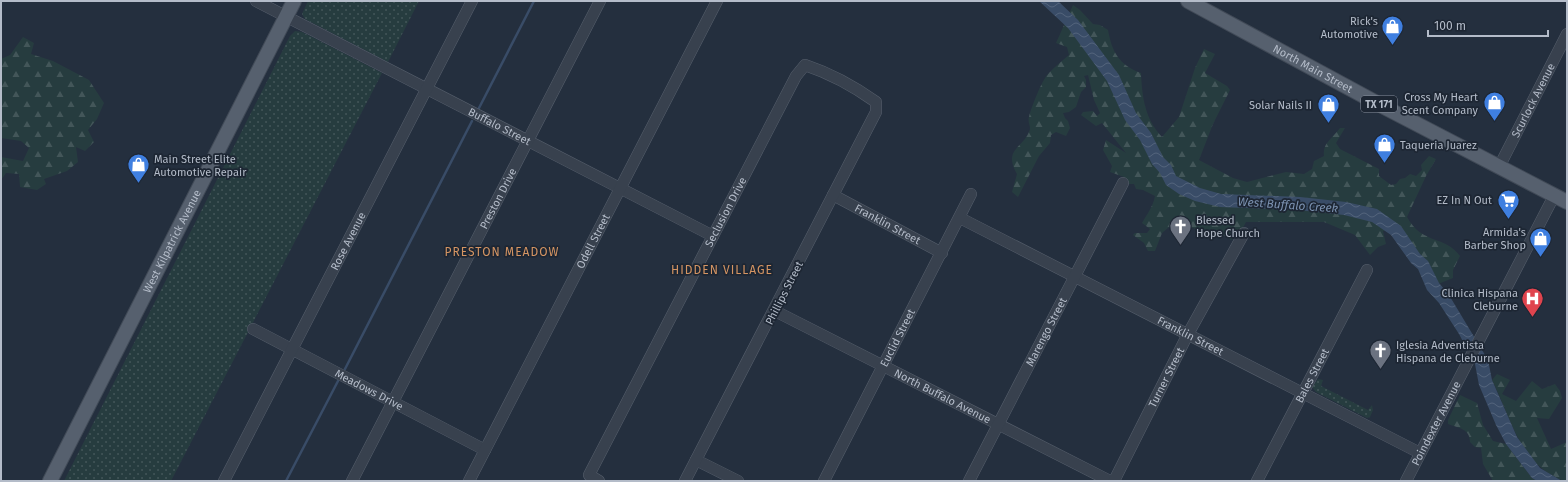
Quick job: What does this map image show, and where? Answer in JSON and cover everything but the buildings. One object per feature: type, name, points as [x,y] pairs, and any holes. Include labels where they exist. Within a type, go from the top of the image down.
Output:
[{"type":"main road","name":"West Kilpatrick Avenue","points":[[50,481],[174,234],[294,1]]},
{"type":"main road","name":"North Main Street","points":[[1191,2],[1567,202]]},
{"type":"street","name":"Buffalo Street","points":[[256,1],[619,190],[713,236]]},
{"type":"street","name":"Rose Avenue","points":[[224,481],[472,1]]},
{"type":"street","name":"Preston Drive","points":[[352,481],[600,1]]},
{"type":"street","name":"Odell Street","points":[[469,481],[717,1]]},
{"type":"street","name":"Scurlock Avenue","points":[[1499,167],[1567,34]]},
{"type":"street","name":"Seclusion Drive","points":[[599,481],[589,475],[796,76],[805,65],[863,93],[876,102]]},
{"type":"street","name":"Phillips Street","points":[[685,481],[775,311],[876,112],[876,102]]},
{"type":"street","name":"Marengo Street","points":[[969,481],[1123,183]]},
{"type":"street","name":"Euclid Street","points":[[824,481],[971,194]]},
{"type":"street","name":"Franklin Street","points":[[833,195],[942,253]]},
{"type":"street","name":"Poindexter Avenue","points":[[1406,481],[1554,196]]},
{"type":"street","name":"Franklin Street","points":[[960,218],[1420,453]]},
{"type":"street","name":"Turner Street","points":[[1114,481],[1188,334],[1244,233]]},
{"type":"street","name":"Bales Street","points":[[1257,481],[1367,270]]},
{"type":"street","name":"North Buffalo Avenue","points":[[775,311],[1110,481]]},
{"type":"street","name":"Meadows Drive","points":[[253,329],[485,450]]},
{"type":"street","points":[[696,460],[738,481]]},
{"type":"green space","points":[[308,1],[419,1],[388,62],[305,19],[302,14]]},
{"type":"green space","points":[[1073,5],[1093,24],[1100,25],[1108,30],[1114,51],[1118,57],[1127,66],[1141,73],[1142,91],[1148,115],[1156,130],[1162,137],[1179,117],[1195,68],[1204,49],[1215,54],[1205,73],[1227,86],[1230,90],[1213,124],[1199,160],[1233,178],[1247,182],[1286,172],[1304,174],[1312,169],[1314,161],[1324,156],[1326,144],[1340,128],[1345,128],[1336,143],[1340,149],[1379,169],[1379,176],[1391,185],[1396,184],[1400,179],[1405,178],[1410,174],[1416,176],[1422,170],[1421,165],[1429,156],[1436,159],[1426,176],[1407,217],[1413,226],[1420,232],[1448,245],[1460,256],[1453,270],[1453,278],[1438,284],[1390,230],[1383,231],[1386,244],[1378,247],[1370,255],[1355,235],[1324,222],[1246,222],[1239,235],[1231,240],[1215,230],[1196,229],[1175,222],[1162,233],[1155,251],[1148,251],[1144,243],[1133,235],[1135,233],[1147,233],[1150,229],[1142,223],[1155,196],[1143,190],[1136,189],[1134,184],[1128,184],[1124,177],[1110,172],[1112,166],[1103,150],[1106,140],[1126,153],[1102,123],[1096,126],[1081,115],[1083,112],[1093,111],[1097,116],[1100,113],[1094,100],[1088,75],[1084,76],[1086,80],[1086,87],[1081,92],[1076,107],[1069,112],[1063,113],[1070,128],[1066,136],[1056,132],[1051,135],[1050,143],[1039,156],[1018,197],[1012,192],[1017,174],[1013,166],[1013,154],[1026,138],[1030,130],[1029,117],[1034,101],[1043,82],[1050,71],[1069,55],[1067,47],[1056,43]]},
{"type":"green space","points":[[295,31],[302,32],[382,73],[171,481],[64,481],[290,36]]},
{"type":"green space","points":[[23,37],[34,43],[31,54],[53,61],[89,80],[104,103],[97,119],[88,130],[94,142],[85,151],[76,147],[78,162],[67,171],[44,179],[46,184],[37,190],[20,187],[19,174],[6,173],[1,180],[1,157],[23,161],[29,148],[21,141],[1,138],[1,59],[10,55]]},
{"type":"green space","points":[[1497,374],[1510,380],[1502,394],[1516,401],[1532,381],[1542,389],[1555,384],[1560,391],[1562,398],[1549,419],[1537,418],[1551,449],[1567,442],[1567,481],[1558,479],[1550,474],[1529,456],[1515,432],[1492,380]]},
{"type":"green space","points":[[1318,379],[1323,380],[1321,386],[1368,410],[1372,405],[1373,410],[1370,417],[1367,418],[1316,392],[1312,387]]},
{"type":"green space","points":[[1460,395],[1477,403],[1483,425],[1493,441],[1506,444],[1532,478],[1537,481],[1493,481],[1483,464],[1481,448],[1475,447],[1470,442],[1470,438],[1466,432],[1460,428],[1448,424],[1448,420]]},
{"type":"water","name":"West Buffalo Creek","points":[[1039,1],[1058,1],[1078,20],[1119,75],[1136,113],[1151,133],[1163,157],[1171,165],[1176,176],[1200,188],[1221,194],[1300,197],[1346,202],[1377,209],[1401,226],[1420,254],[1428,261],[1439,283],[1449,295],[1488,360],[1492,380],[1517,437],[1540,468],[1562,481],[1537,481],[1532,478],[1506,444],[1479,385],[1475,364],[1459,334],[1439,303],[1427,290],[1418,269],[1411,263],[1391,235],[1372,222],[1344,215],[1298,210],[1220,207],[1195,201],[1179,194],[1166,185],[1160,173],[1152,164],[1140,140],[1125,120],[1107,81],[1068,28]]},
{"type":"waterway","points":[[479,108],[534,1]]},
{"type":"waterway","points":[[345,369],[472,121]]},
{"type":"waterway","points":[[286,481],[338,381]]},
{"type":"place","name":"Rick's Automotive","points":[[1393,46]]},
{"type":"place","name":"Cross My Heart Scent Company","points":[[1494,122]]},
{"type":"place","name":"Solar Nails II","points":[[1328,124]]},
{"type":"place","name":"Taqueria Juarez","points":[[1385,164]]},
{"type":"place","name":"Main Street Elite Automotive Repair","points":[[139,184]]},
{"type":"place","name":"EZ In N Out","points":[[1508,220]]},
{"type":"place","name":"Blessed Hope Church","points":[[1181,246]]},
{"type":"place","name":"Armida's Barber Shop","points":[[1541,258]]},
{"type":"place","name":"Clinica Hispana Cleburne","points":[[1533,318]]},
{"type":"place","name":"Iglesia Adventista Hispana de Cleburne","points":[[1380,370]]},
{"type":"district","name":"PRESTON MEADOW","points":[[502,252]]},
{"type":"district","name":"HIDDEN VILLAGE","points":[[722,270]]}]
